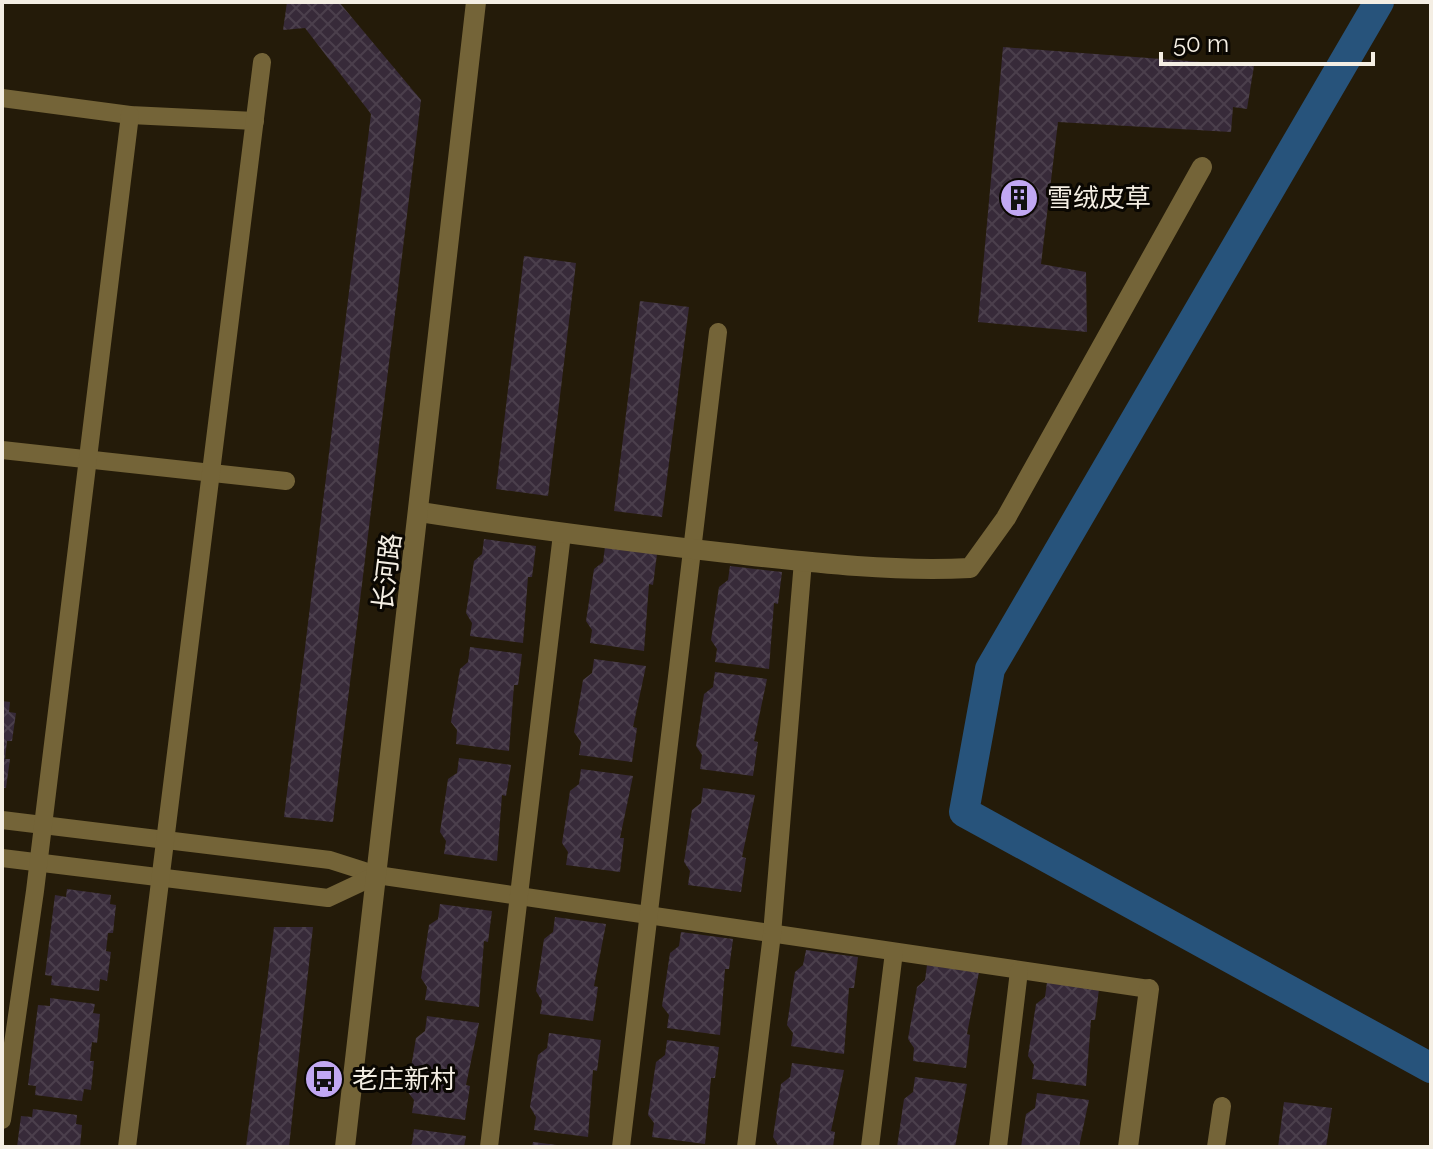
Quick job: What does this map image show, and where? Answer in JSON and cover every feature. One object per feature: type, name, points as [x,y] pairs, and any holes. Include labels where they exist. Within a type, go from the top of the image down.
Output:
[{"type":"street","name":"长河路","points":[[345,1147],[476,2]]},
{"type":"street","points":[[420,512],[562,534],[803,561],[912,571],[970,568],[1006,518],[1202,167]]},
{"type":"street","points":[[1128,1147],[1149,989]]},
{"type":"lane","points":[[127,1147],[262,62]]},
{"type":"lane","points":[[2,102],[130,115],[255,121]]},
{"type":"lane","points":[[2,1120],[38,862],[130,115]]},
{"type":"lane","points":[[621,1147],[718,332]]},
{"type":"lane","points":[[2,450],[286,481]]},
{"type":"lane","points":[[489,1147],[562,534]]},
{"type":"lane","points":[[746,1147],[772,934],[803,561]]},
{"type":"lane","points":[[2,820],[330,860],[377,875],[1149,989]]},
{"type":"lane","points":[[2,858],[328,898],[377,875]]},
{"type":"lane","points":[[870,1147],[894,952]]},
{"type":"lane","points":[[998,1147],[1019,971]]},
{"type":"lane","points":[[1216,1147],[1222,1106]]},
{"type":"building","points":[[287,2],[339,2],[421,100],[333,822],[284,817],[371,114],[305,28],[283,30]]},
{"type":"building","name":"雪绒皮草","points":[[1003,47],[1254,66],[1247,109],[1233,107],[1231,132],[1058,122],[1041,264],[1086,272],[1087,332],[978,322]]},
{"type":"building","points":[[524,256],[576,263],[548,496],[496,489]]},
{"type":"building","points":[[640,301],[689,307],[662,517],[614,511]]},
{"type":"building","points":[[484,539],[536,546],[532,577],[528,577],[523,643],[470,636],[472,623],[466,613],[474,561],[482,554]]},
{"type":"building","points":[[605,547],[657,554],[653,585],[649,584],[644,651],[590,643],[592,630],[586,621],[594,569],[603,562]]},
{"type":"building","points":[[730,566],[782,572],[778,604],[774,603],[769,669],[715,662],[717,649],[711,640],[719,587],[728,580]]},
{"type":"building","points":[[470,647],[522,654],[518,685],[514,685],[509,751],[456,744],[457,730],[451,722],[460,669],[468,662]]},
{"type":"building","points":[[594,659],[646,666],[633,727],[637,728],[632,762],[579,755],[581,742],[574,732],[583,680],[592,673]]},
{"type":"building","points":[[715,672],[767,679],[754,741],[758,742],[753,776],[700,769],[702,755],[696,746],[704,694],[713,687]]},
{"type":"building","points":[[2,701],[10,702],[9,712],[16,713],[12,741],[7,741],[5,759],[10,759],[6,788],[2,788]]},
{"type":"building","points":[[459,758],[511,765],[506,796],[502,795],[497,861],[444,854],[446,841],[440,832],[448,779],[457,773]]},
{"type":"building","points":[[581,769],[633,776],[620,838],[624,838],[620,872],[566,865],[568,852],[562,843],[570,791],[579,784]]},
{"type":"building","points":[[703,788],[755,795],[742,857],[746,858],[741,892],[688,885],[690,871],[684,862],[692,810],[701,803]]},
{"type":"building","points":[[67,889],[111,895],[110,904],[116,905],[113,933],[108,933],[106,951],[111,952],[107,981],[100,979],[99,991],[51,985],[52,976],[45,975],[55,895],[66,897]]},
{"type":"building","points":[[440,904],[492,911],[488,942],[484,941],[479,1007],[425,1000],[427,987],[421,978],[429,925],[438,919]]},
{"type":"building","points":[[555,917],[606,924],[594,986],[598,987],[593,1021],[540,1014],[542,1001],[536,991],[544,939],[553,932]]},
{"type":"building","points":[[274,927],[313,927],[289,1147],[246,1147]]},
{"type":"building","points":[[681,932],[733,939],[729,969],[725,969],[720,1035],[667,1028],[669,1015],[662,1006],[670,953],[679,946]]},
{"type":"building","points":[[806,950],[858,957],[854,988],[849,988],[844,1054],[791,1046],[793,1033],[787,1025],[795,972],[803,965]]},
{"type":"building","points":[[927,965],[979,972],[967,1034],[970,1035],[966,1068],[913,1061],[914,1048],[908,1039],[917,987],[925,980]]},
{"type":"building","points":[[1047,982],[1099,989],[1095,1020],[1091,1020],[1086,1086],[1032,1079],[1034,1065],[1028,1056],[1036,1004],[1045,997]]},
{"type":"building","points":[[50,998],[95,1004],[93,1013],[100,1014],[97,1043],[92,1042],[91,1090],[84,1089],[82,1101],[35,1095],[36,1086],[28,1085],[38,1005],[50,1006]]},
{"type":"building","points":[[427,1016],[479,1023],[466,1085],[470,1086],[465,1120],[412,1113],[414,1100],[407,1091],[416,1038],[425,1031]]},
{"type":"building","points":[[549,1033],[601,1040],[597,1071],[593,1070],[588,1137],[534,1130],[536,1117],[530,1107],[538,1055],[547,1048]]},
{"type":"building","points":[[667,1040],[719,1047],[715,1078],[711,1078],[705,1144],[652,1137],[654,1123],[648,1115],[656,1062],[665,1055]]},
{"type":"building","points":[[792,1063],[844,1070],[831,1131],[835,1132],[833,1147],[779,1147],[773,1137],[781,1084],[790,1077]]},
{"type":"building","points":[[915,1077],[967,1084],[955,1147],[897,1147],[904,1099],[913,1092]]},
{"type":"building","points":[[1037,1093],[1089,1100],[1079,1147],[1021,1147],[1026,1114],[1035,1108]]},
{"type":"building","points":[[1284,1102],[1332,1108],[1326,1147],[1278,1147]]},
{"type":"building","points":[[33,1109],[77,1115],[76,1124],[82,1125],[80,1147],[17,1147],[21,1116],[32,1117]]},
{"type":"building","points":[[414,1129],[466,1136],[464,1147],[407,1147],[412,1144]]},
{"type":"building","points":[[533,1142],[557,1145],[557,1147],[532,1147]]},
{"type":"waterway","points":[[1379,2],[990,669],[964,812],[1431,1068]]},
{"type":"place","name":"雪绒皮草","points":[[1019,198]]},
{"type":"place","name":"老庄新村","points":[[324,1079]]}]
